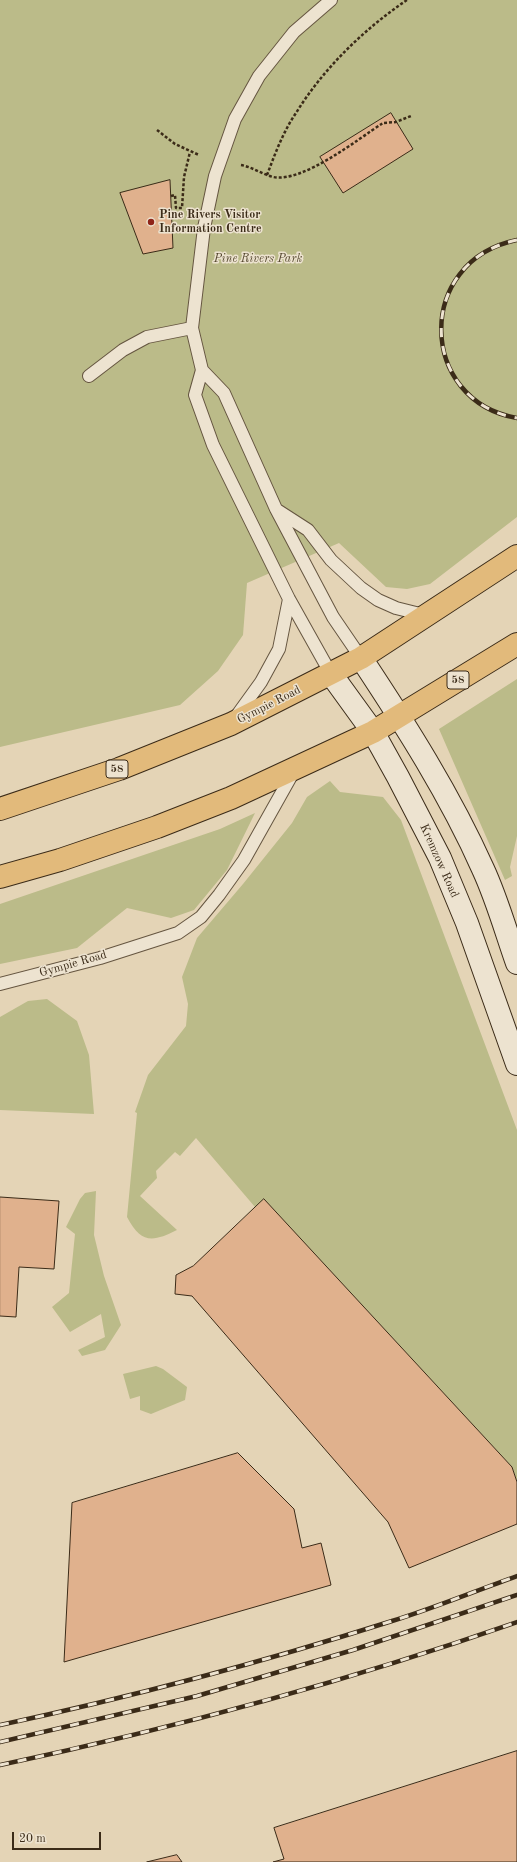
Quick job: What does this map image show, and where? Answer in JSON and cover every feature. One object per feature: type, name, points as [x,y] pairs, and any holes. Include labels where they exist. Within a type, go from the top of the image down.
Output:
[{"type":"highway","name":"Gympie Road","points":[[0,809],[119,768],[231,724],[361,658],[428,616],[517,556]]},
{"type":"highway","name":"58","points":[[0,877],[60,860],[157,828],[232,798],[373,732],[517,644]]},
{"type":"street","points":[[361,658],[400,716],[431,767],[484,869],[517,963]]},
{"type":"street","name":"Kremzow Road","points":[[331,674],[373,732],[440,858],[467,923],[517,1064]]},
{"type":"lane","points":[[331,0],[294,32],[260,76],[235,119],[215,176],[204,228],[192,328],[202,370],[196,395],[212,445],[289,599],[331,674]]},
{"type":"lane","points":[[90,376],[123,350],[147,337],[192,328]]},
{"type":"lane","points":[[202,370],[224,393],[276,509],[333,617],[361,658]]},
{"type":"lane","points":[[276,509],[308,530],[331,560],[360,588],[378,600],[396,608],[428,616]]},
{"type":"lane","points":[[231,724],[261,682],[279,649],[289,599]]},
{"type":"lane","name":"Gympie Road","points":[[0,984],[100,958],[124,949],[178,933],[202,917],[220,896],[244,860],[296,768]]},
{"type":"path","points":[[267,175],[284,134],[312,89],[330,68],[370,29],[407,0]]},
{"type":"path","points":[[157,130],[175,144],[190,152],[245,166],[274,177],[286,177],[302,173],[383,123],[396,122],[411,116]]},
{"type":"path","points":[[171,196],[175,195],[176,208],[182,208],[184,177],[190,152]]},
{"type":"green space","name":"Pine Rivers Park","points":[[0,0],[517,0],[517,517],[430,584],[407,589],[386,587],[339,543],[247,583],[243,635],[218,671],[180,705],[0,747]]},
{"type":"green space","points":[[517,679],[517,836],[510,867],[512,876],[505,880],[439,729]]},
{"type":"green space","points":[[330,781],[340,792],[383,797],[401,820],[517,1130],[517,1482],[512,1467],[264,1200],[255,1207],[196,1138],[180,1156],[175,1152],[156,1171],[157,1178],[140,1196],[177,1230],[161,1237],[148,1238],[137,1232],[127,1217],[137,1113],[135,1112],[148,1075],[186,1026],[188,1004],[182,977],[197,938],[292,823],[307,797]]},
{"type":"green space","points":[[255,813],[227,870],[194,910],[171,918],[127,908],[77,948],[0,964],[0,904],[220,829]]},
{"type":"green space","points":[[47,999],[77,1021],[89,1055],[94,1114],[0,1110],[0,1017],[28,1001]]},
{"type":"green space","points":[[96,1191],[94,1235],[104,1276],[121,1325],[105,1350],[82,1356],[78,1350],[105,1337],[101,1314],[70,1332],[52,1307],[69,1293],[75,1234],[66,1227],[80,1199],[85,1193]]},
{"type":"green space","points":[[156,1366],[163,1369],[187,1387],[185,1400],[151,1414],[140,1410],[140,1396],[130,1399],[123,1374]]},
{"type":"building","points":[[391,113],[413,149],[343,193],[320,157]]},
{"type":"building","name":"Pine Rivers Visitor Information Centre","points":[[170,180],[173,248],[143,254],[120,193]]},
{"type":"building","points":[[0,1197],[59,1201],[54,1269],[19,1267],[16,1317],[0,1316]]},
{"type":"building","points":[[264,1199],[512,1467],[517,1482],[517,1524],[409,1568],[388,1522],[192,1296],[175,1294],[176,1275],[193,1266]]},
{"type":"building","points":[[238,1453],[294,1509],[302,1548],[321,1543],[331,1585],[64,1662],[72,1503]]},
{"type":"building","points":[[517,1751],[517,1862],[273,1862],[284,1859],[274,1828]]},
{"type":"building","points":[[177,1855],[182,1862],[147,1862]]},
{"type":"railway","points":[[517,240],[483,253],[460,274],[446,301],[441,330],[446,360],[461,386],[484,406],[517,418]]},
{"type":"railway","points":[[0,1725],[148,1691],[295,1651],[408,1616],[517,1576]]},
{"type":"railway","points":[[0,1742],[197,1696],[353,1650],[517,1595]]},
{"type":"railway","points":[[0,1765],[66,1751],[261,1702],[390,1664],[517,1622]]},
{"type":"place","name":"Pine Rivers Visitor Information Centre","points":[[151,222]]}]
